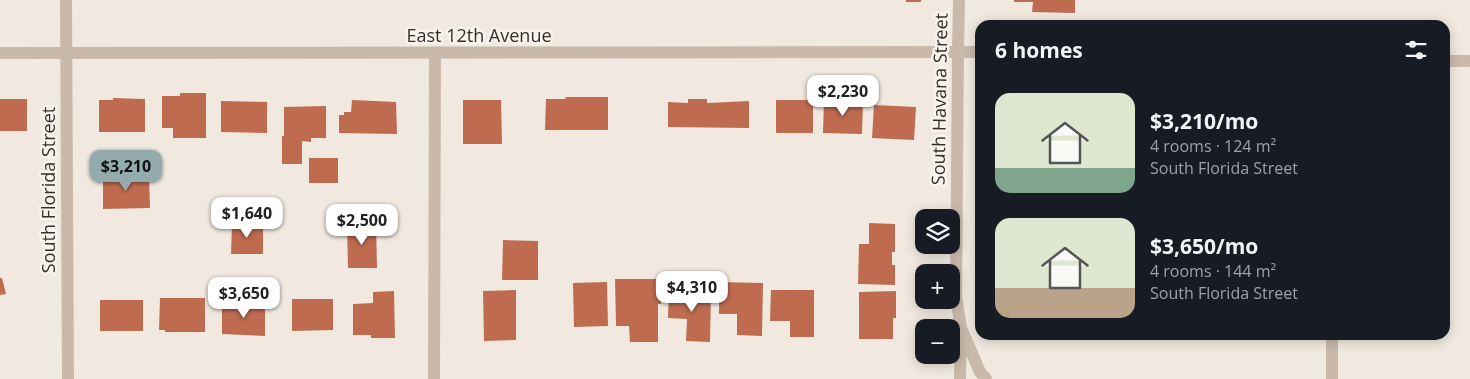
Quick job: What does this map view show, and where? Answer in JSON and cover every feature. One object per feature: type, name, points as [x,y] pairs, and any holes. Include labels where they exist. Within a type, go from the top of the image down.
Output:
[{"type":"street","name":"South Florida Street","points":[[66,0],[68,379]]},
{"type":"street","name":"South Havana Street","points":[[958,0],[956,297],[961,328],[960,379]]},
{"type":"street","name":"East 12th Avenue","points":[[0,53],[975,52]]},
{"type":"street","points":[[434,379],[435,53]]},
{"type":"street","points":[[1450,61],[1470,61]]},
{"type":"street","points":[[961,328],[980,372],[986,379]]},
{"type":"street","points":[[1332,340],[1332,379]]},
{"type":"building","points":[[906,0],[921,0],[921,2],[906,2]]},
{"type":"building","points":[[1014,0],[1075,0],[1075,13],[1032,12],[1033,2],[1014,2]]},
{"type":"building","points":[[180,93],[206,93],[206,138],[173,138],[173,128],[162,128],[162,96],[180,96]]},
{"type":"building","points":[[566,97],[608,97],[608,130],[545,130],[546,99],[565,99]]},
{"type":"building","points":[[113,98],[145,99],[145,132],[99,132],[99,100],[113,100]]},
{"type":"building","points":[[0,99],[27,99],[27,131],[0,131]]},
{"type":"building","points":[[688,99],[707,99],[707,103],[749,101],[749,128],[668,127],[668,102],[688,103]]},
{"type":"building","points":[[352,100],[396,102],[397,134],[339,133],[339,115],[344,115],[344,112],[351,112]]},
{"type":"building","points":[[463,100],[501,100],[502,144],[463,144]]},
{"type":"building","points":[[776,100],[813,100],[813,133],[776,133]]},
{"type":"building","points":[[824,100],[863,101],[862,134],[823,133]]},
{"type":"building","points":[[221,101],[267,102],[267,133],[221,132]]},
{"type":"building","points":[[874,105],[916,107],[914,140],[872,138]]},
{"type":"building","points":[[326,106],[326,138],[311,138],[311,142],[302,141],[302,164],[282,164],[284,107]]},
{"type":"building","points":[[309,158],[338,158],[338,183],[309,183]]},
{"type":"building","points":[[149,175],[150,208],[103,209],[103,176]]},
{"type":"building","points":[[232,223],[263,223],[263,254],[231,254]]},
{"type":"building","points":[[376,223],[377,268],[348,268],[347,224]]},
{"type":"building","points":[[869,223],[895,224],[895,252],[892,252],[892,265],[895,265],[895,285],[858,284],[859,244],[869,244]]},
{"type":"building","points":[[503,240],[538,241],[538,280],[502,280]]},
{"type":"building","points":[[0,278],[2,278],[6,294],[0,295]]},
{"type":"building","points":[[615,279],[658,279],[658,292],[661,292],[661,304],[658,304],[658,342],[630,342],[629,326],[616,326]]},
{"type":"building","points":[[607,282],[608,326],[574,327],[573,283]]},
{"type":"building","points":[[719,282],[763,283],[762,336],[737,335],[737,314],[719,314]]},
{"type":"building","points":[[516,290],[516,340],[484,341],[483,291]]},
{"type":"building","points":[[669,290],[711,291],[710,342],[686,341],[687,319],[668,318]]},
{"type":"building","points":[[771,290],[814,290],[814,337],[790,337],[790,321],[770,321]]},
{"type":"building","points":[[394,291],[395,338],[371,338],[371,335],[353,335],[353,304],[373,303],[373,292]]},
{"type":"building","points":[[896,291],[896,318],[893,318],[893,339],[859,339],[859,292]]},
{"type":"building","points":[[160,298],[205,298],[205,332],[165,332],[165,330],[159,330]]},
{"type":"building","points":[[292,299],[333,299],[333,330],[292,331]]},
{"type":"building","points":[[100,300],[143,300],[143,331],[100,331]]},
{"type":"building","points":[[222,303],[265,303],[265,336],[222,334]]}]
